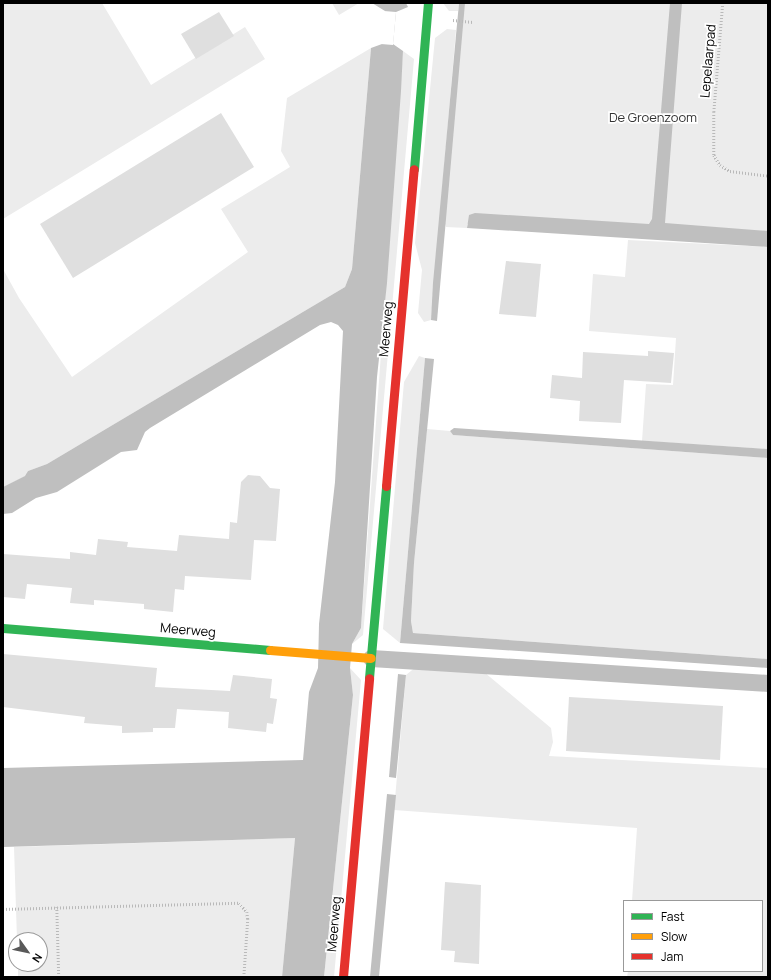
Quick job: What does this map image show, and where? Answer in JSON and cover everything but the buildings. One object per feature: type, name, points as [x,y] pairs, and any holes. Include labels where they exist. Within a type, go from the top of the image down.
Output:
[{"type":"street","name":"Meerweg","points":[[343,977],[428,3]]},
{"type":"street","name":"Meerweg","points":[[3,628],[371,658]]},
{"type":"lane","points":[[371,658],[768,683]]},
{"type":"path","name":"Lepelaarpad","points":[[723,3],[714,112],[714,155],[720,165],[730,171],[768,176]]},
{"type":"path","points":[[454,20],[473,22]]},
{"type":"path","points":[[3,909],[239,903],[247,912],[248,919],[244,977]]},
{"type":"path","points":[[57,907],[59,977]]},
{"type":"green space","points":[[3,3],[102,3],[151,85],[245,27],[265,59],[3,219]]},
{"type":"green space","points":[[332,3],[359,3],[339,15]]},
{"type":"green space","points":[[443,3],[459,3],[458,11],[449,11]]},
{"type":"green space","name":"De Groenzoom","points":[[463,3],[768,3],[768,238],[467,224],[467,228],[446,227],[444,220]]},
{"type":"green space","points":[[447,29],[456,30],[431,320],[424,322],[418,313],[422,270],[415,243],[435,38]]},
{"type":"green space","points":[[371,48],[352,269],[345,287],[47,464],[28,471],[26,476],[3,487],[3,269],[19,298],[72,377],[248,252],[221,209],[290,167],[281,151],[287,98]]},
{"type":"green space","points":[[403,51],[414,59],[363,635],[352,644],[361,628]]},
{"type":"green space","points":[[628,240],[768,247],[768,449],[642,441],[646,384],[673,385],[676,338],[589,331],[593,274],[625,277]]},
{"type":"green space","points":[[419,356],[425,358],[400,643],[383,629],[404,382]]},
{"type":"green space","points":[[427,429],[450,431],[453,435],[768,458],[768,659],[413,633],[411,621],[414,563]]},
{"type":"green space","points":[[417,666],[484,672],[551,728],[553,742],[549,756],[768,768],[768,977],[627,977],[628,972],[763,972],[763,900],[632,900],[637,828],[394,810],[406,675]]},
{"type":"green space","points":[[350,668],[361,680],[334,977],[324,977],[353,695]]},
{"type":"green space","points":[[295,838],[282,977],[18,977],[18,972],[48,972],[48,932],[17,932],[14,847]]},
{"type":"shaded area","points":[[372,3],[406,3],[408,7],[396,12],[393,44],[403,51],[401,91],[387,283],[377,377],[361,628],[352,644],[350,668],[353,695],[324,977],[282,977],[295,838],[3,847],[3,768],[303,760],[309,692],[318,668],[319,624],[335,482],[343,331],[338,325],[331,322],[320,325],[150,428],[145,432],[137,450],[121,452],[57,492],[36,498],[12,513],[3,514],[3,487],[25,476],[28,471],[47,464],[345,287],[352,269],[371,48],[382,44],[385,11]]},
{"type":"shaded area","points":[[459,3],[465,3],[437,321],[431,320],[433,283]]},
{"type":"shaded area","points":[[670,3],[682,3],[665,223],[768,231],[768,247],[467,228],[469,215],[475,213],[649,224],[652,219]]},
{"type":"shaded area","points":[[425,358],[434,359],[414,563],[411,621],[413,633],[768,659],[768,668],[400,643]]},
{"type":"shaded area","points":[[454,428],[768,449],[768,458],[453,435],[450,431]]},
{"type":"shaded area","points":[[398,674],[406,675],[396,778],[389,777]]},
{"type":"shaded area","points":[[387,794],[396,795],[379,977],[370,977]]},
{"type":"pier","points":[[384,11],[396,12],[393,45],[381,44]]},
{"type":"traffic: fast","points":[[414,169],[428,3]]},
{"type":"traffic: fast","points":[[369,678],[386,486]]},
{"type":"traffic: fast","points":[[3,628],[270,650]]},
{"type":"traffic: slow","points":[[270,650],[371,658]]},
{"type":"traffic: jam","points":[[386,486],[414,169]]},
{"type":"traffic: jam","points":[[343,977],[369,678]]}]
